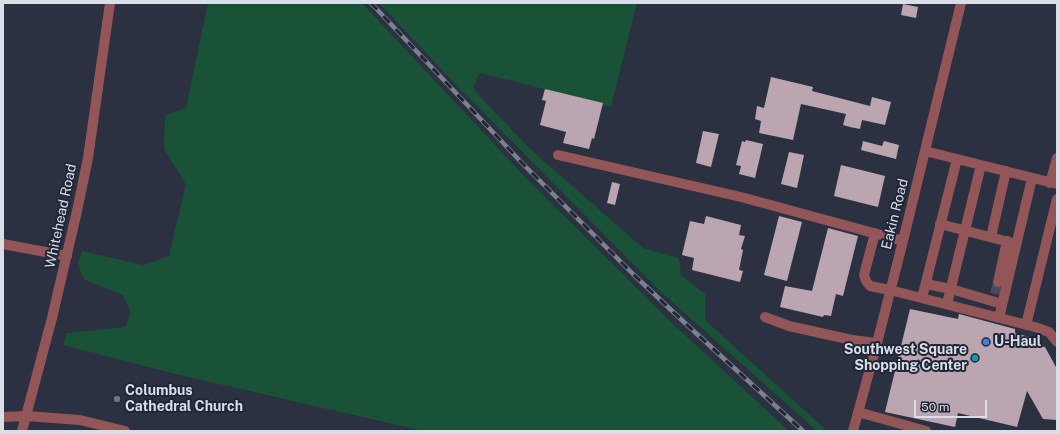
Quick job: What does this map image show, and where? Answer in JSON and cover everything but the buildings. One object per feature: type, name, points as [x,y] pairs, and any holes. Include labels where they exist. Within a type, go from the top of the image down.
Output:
[{"type":"street","name":"Whitehead Road","points":[[22,431],[67,256],[88,158],[110,3]]},
{"type":"street","name":"Eakin Road","points":[[853,431],[903,241],[961,3]]},
{"type":"street","points":[[925,151],[1054,183],[1057,158]]},
{"type":"street","points":[[558,155],[742,197],[903,241]]},
{"type":"street","points":[[922,298],[957,159]]},
{"type":"street","points":[[947,304],[982,166]]},
{"type":"street","points":[[991,237],[1006,172]]},
{"type":"street","points":[[998,282],[1032,178]]},
{"type":"street","points":[[1026,325],[1057,199]]},
{"type":"street","points":[[940,224],[1012,242]]},
{"type":"street","points":[[875,233],[864,275],[870,286],[947,304],[1026,325],[1049,332],[1057,342]]},
{"type":"street","points":[[999,318],[997,300],[1012,242]]},
{"type":"street","points":[[3,244],[67,256]]},
{"type":"street","points":[[926,284],[997,300]]},
{"type":"street","points":[[765,317],[789,326],[877,344]]},
{"type":"street","points":[[858,412],[926,431]]},
{"type":"street","points":[[3,416],[80,420],[125,431]]},
{"type":"green space","points":[[208,3],[362,3],[526,178],[673,324],[789,431],[423,431],[176,374],[63,345],[67,333],[125,327],[131,313],[123,295],[83,279],[78,262],[82,251],[143,265],[169,256],[186,184],[164,149],[165,115],[186,108]]},
{"type":"green space","points":[[379,3],[637,3],[611,107],[479,73],[474,87],[475,91],[528,147],[643,248],[679,258],[681,275],[705,294],[705,320],[827,431],[817,431],[662,293],[459,88]]},
{"type":"tunnel","points":[[995,294],[998,282]]},
{"type":"railway","points":[[371,3],[523,164],[635,276],[803,431]]},
{"type":"place","name":"U-Haul","points":[[986,342]]},
{"type":"place","name":"Southwest Square Shopping Center","points":[[975,358]]},
{"type":"place","name":"Columbus Cathedral Church","points":[[117,399]]}]
